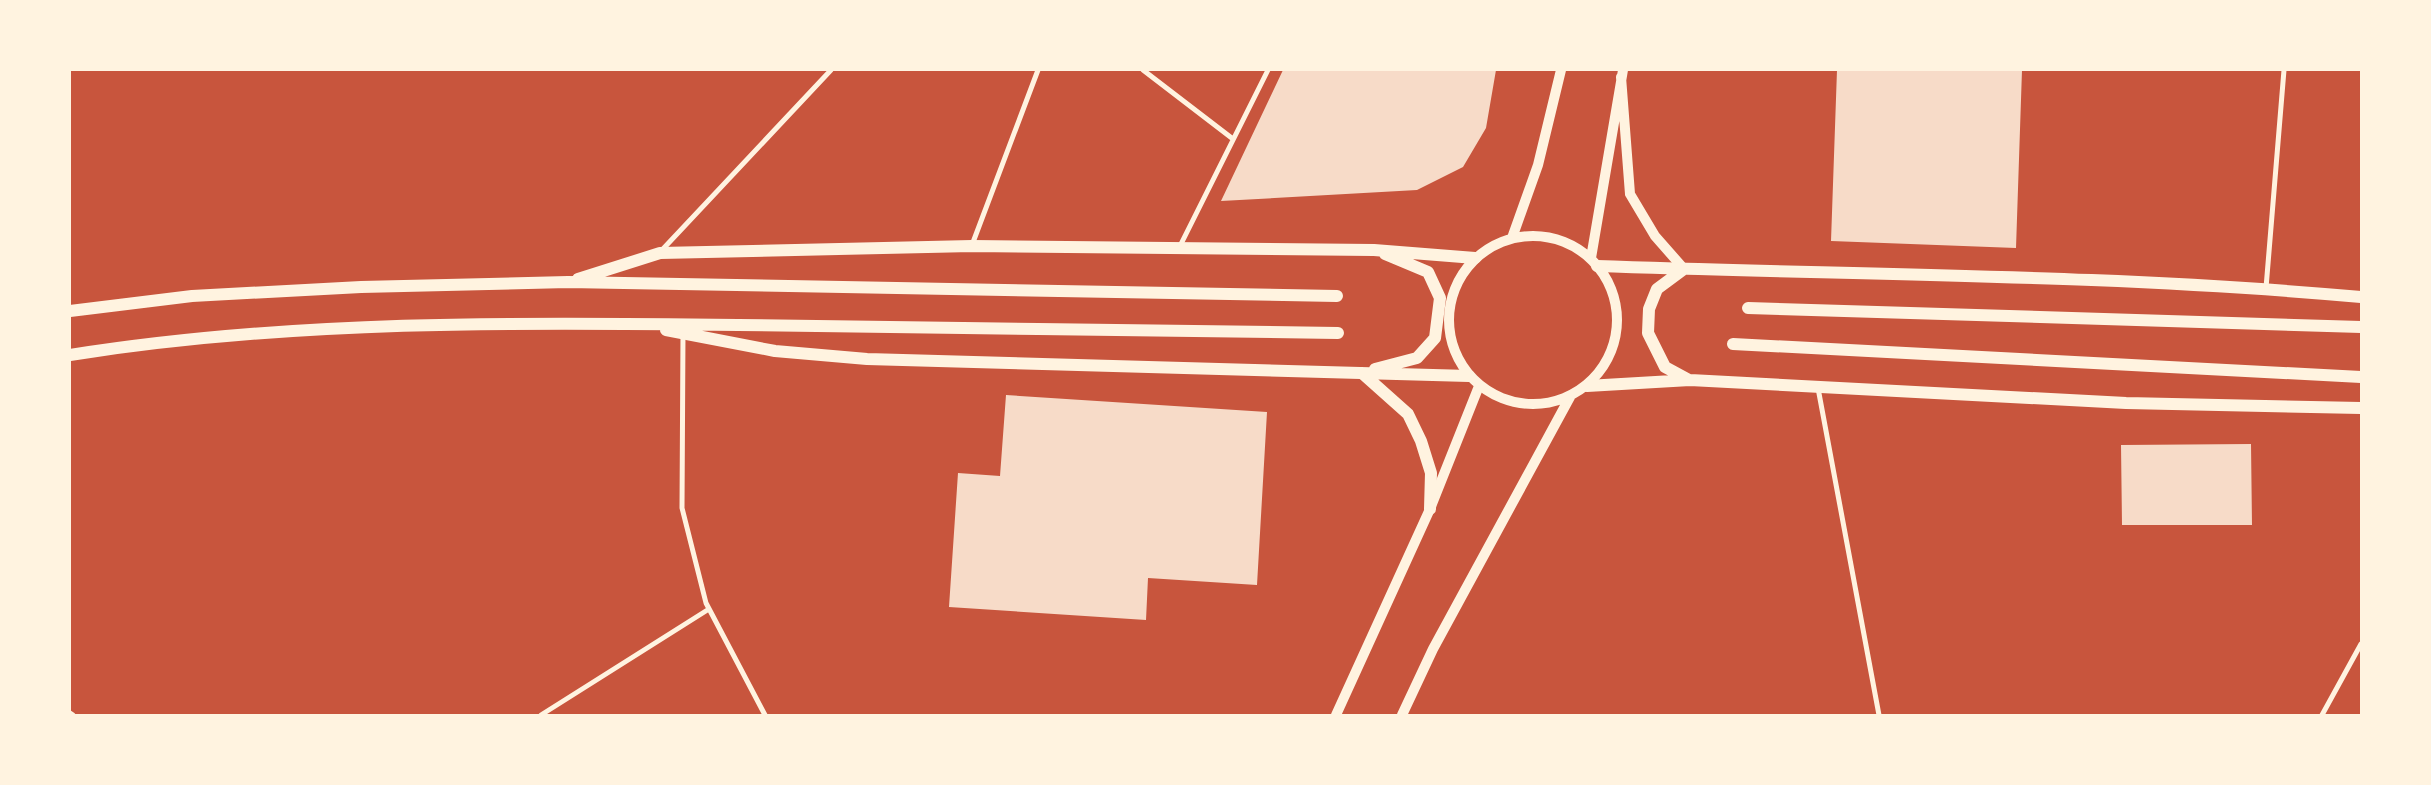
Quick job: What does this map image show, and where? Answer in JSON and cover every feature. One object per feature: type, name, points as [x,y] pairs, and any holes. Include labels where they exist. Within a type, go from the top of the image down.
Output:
[{"type":"main road","points":[[1512,238],[1538,165],[1560,70]]},
{"type":"main road","points":[[1594,262],[1622,74]]},
{"type":"main road","points":[[1622,74],[1630,194],[1655,236],[1684,269]]},
{"type":"main road","points":[[1540,235],[1568,243],[1594,262],[1608,281],[1617,309],[1616,337],[1606,364],[1587,386],[1570,397],[1547,404],[1522,405],[1499,398],[1479,386],[1469,376],[1457,358],[1450,338],[1448,316],[1452,295],[1458,282],[1474,258],[1492,246],[1512,238],[1540,235]]},
{"type":"main road","points":[[568,282],[660,253],[972,246],[1374,250],[1474,258]]},
{"type":"main road","points":[[1362,373],[1417,358],[1435,338],[1440,298],[1428,272],[1374,250]]},
{"type":"main road","points":[[1594,262],[1684,269],[2112,280],[2266,289],[2361,298]]},
{"type":"main road","points":[[1684,269],[1657,289],[1649,309],[1648,332],[1665,367],[1690,380]]},
{"type":"main road","points":[[70,311],[192,296],[361,286],[568,282],[1337,296]]},
{"type":"main road","points":[[1748,308],[2361,327]]},
{"type":"main road","points":[[70,355],[147,342],[284,330],[481,324],[634,324],[1338,333]]},
{"type":"main road","points":[[634,324],[774,351],[867,359],[1469,376]]},
{"type":"main road","points":[[1733,344],[2361,377]]},
{"type":"main road","points":[[1362,373],[1408,414],[1421,441],[1431,473],[1430,509]]},
{"type":"main road","points":[[1587,386],[1690,380],[2126,403],[2361,408]]},
{"type":"main road","points":[[1336,715],[1430,509],[1479,386]]},
{"type":"main road","points":[[1402,715],[1433,649],[1570,397]]},
{"type":"street","points":[[660,253],[831,70]]},
{"type":"street","points":[[972,246],[1038,70]]},
{"type":"street","points":[[1143,70],[1234,139]]},
{"type":"street","points":[[1179,248],[1268,70]]},
{"type":"street","points":[[2266,289],[2284,70]]},
{"type":"street","points":[[683,333],[682,508],[709,609],[765,715]]},
{"type":"street","points":[[1818,387],[1879,715]]},
{"type":"street","points":[[541,715],[709,609]]},
{"type":"street","points":[[2322,715],[2361,644]]},
{"type":"building","points":[[1283,70],[1496,70],[1486,128],[1463,167],[1417,190],[1221,201]]},
{"type":"building","points":[[1837,70],[2022,70],[2016,248],[1831,241]]},
{"type":"building","points":[[1006,395],[1267,412],[1257,585],[1148,578],[1146,620],[949,607],[958,473],[1000,476]]},
{"type":"building","points":[[2251,444],[2252,525],[2122,525],[2121,445]]}]
